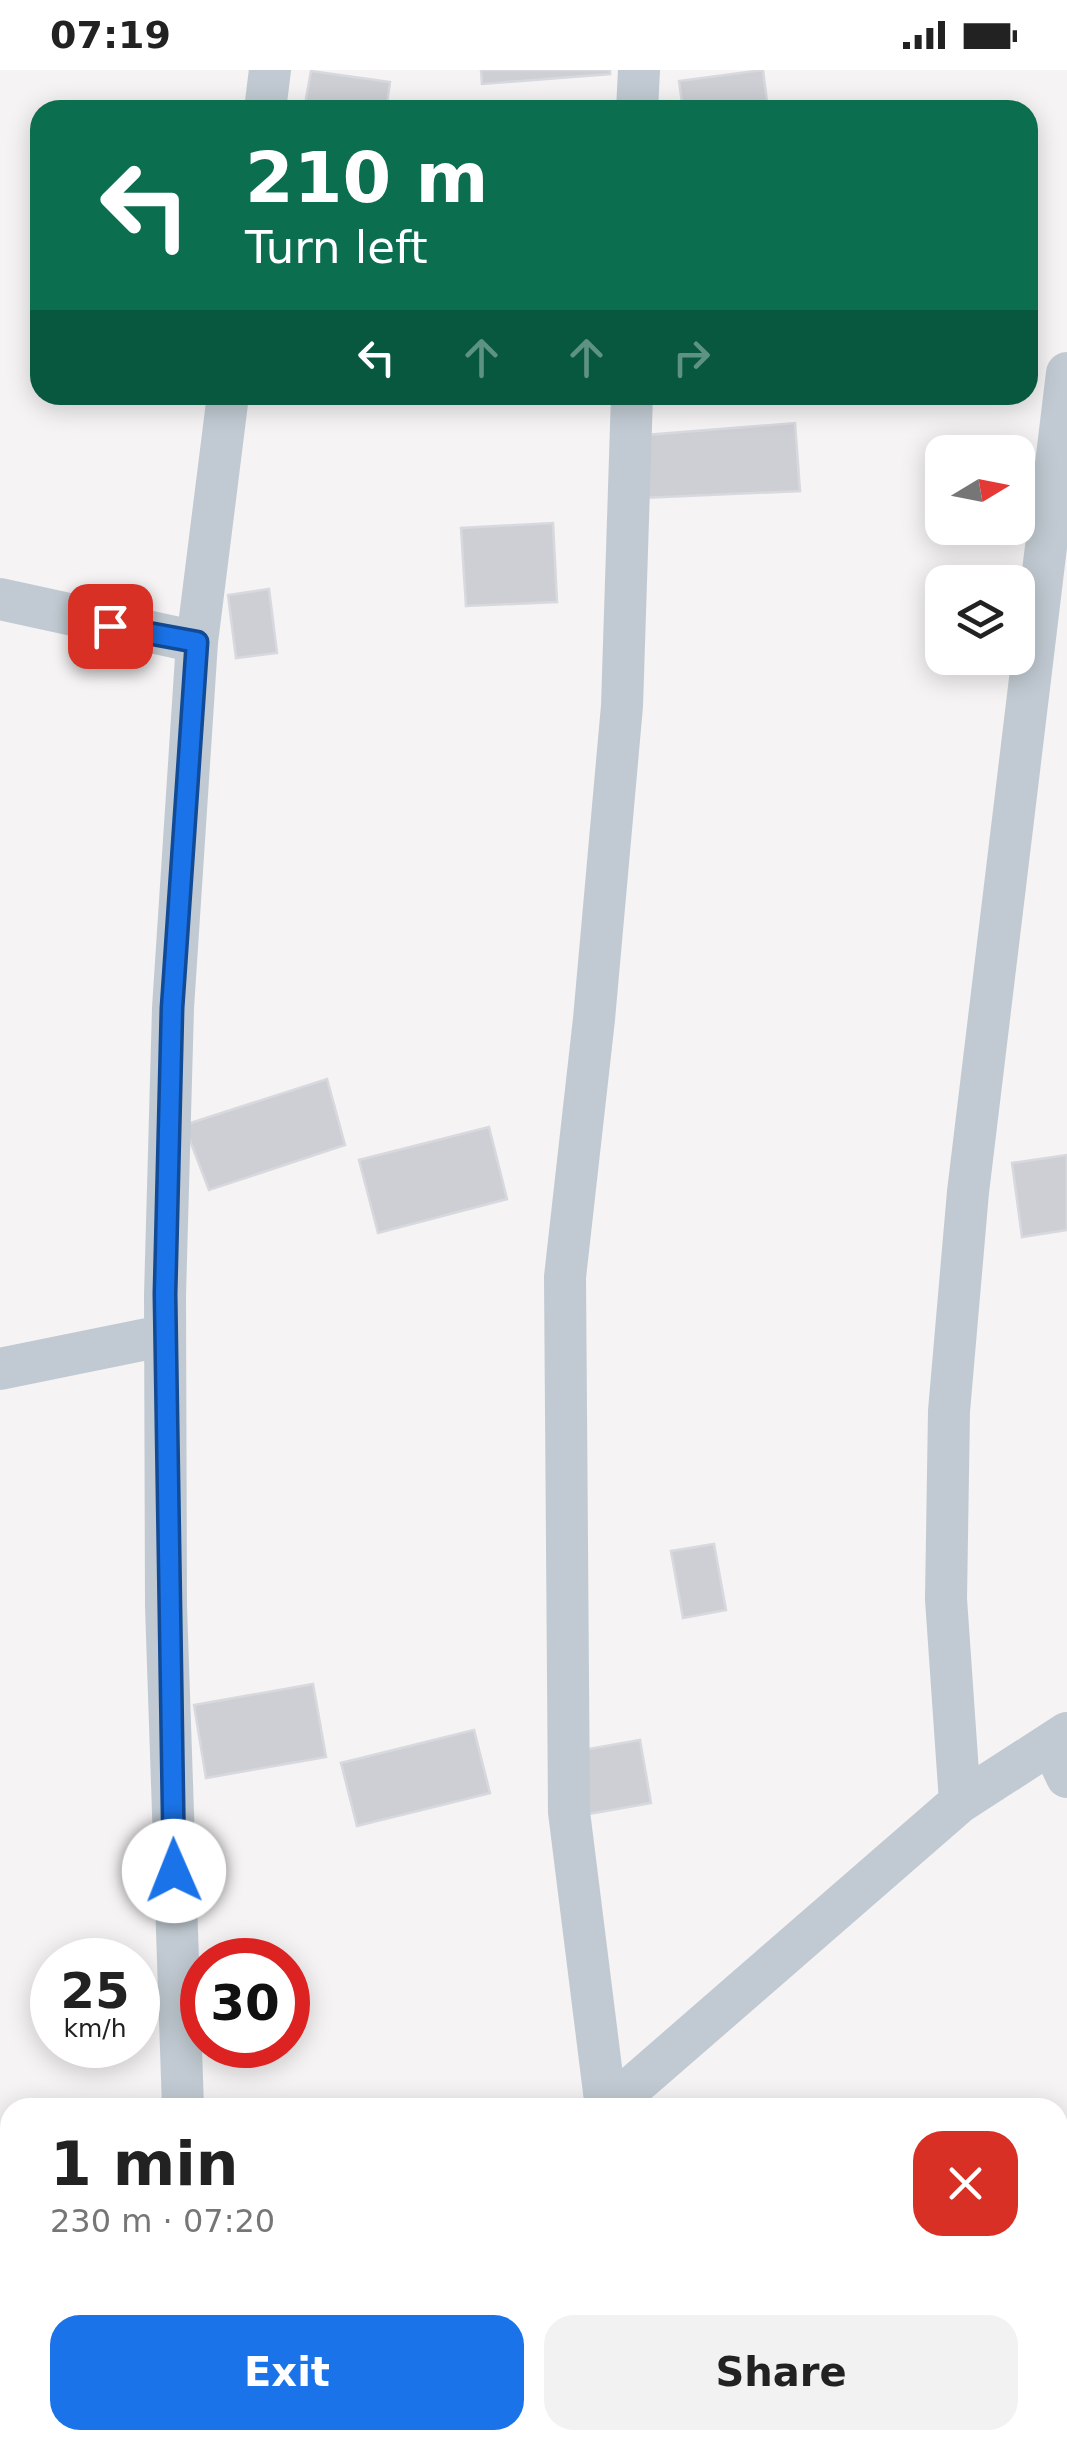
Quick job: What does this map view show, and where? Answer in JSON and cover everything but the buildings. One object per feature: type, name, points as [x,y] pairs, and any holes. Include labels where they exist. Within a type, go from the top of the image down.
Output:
[{"type":"street","points":[[266,100],[270,70]]},
{"type":"street","points":[[637,100],[639,70]]},
{"type":"street","points":[[960,1802],[946,1599],[950,1412],[968,1192],[1067,374]]},
{"type":"street","points":[[184,2098],[166,1606],[165,1294],[172,1008],[197,642],[227,405]]},
{"type":"street","points":[[605,2098],[569,1812],[564,1277],[594,1019],[622,706],[632,405]]},
{"type":"street","points":[[0,599],[197,642]]},
{"type":"street","points":[[0,1370],[152,1338]]},
{"type":"street","points":[[622,2098],[960,1802],[1062,1752]]},
{"type":"route","points":[[110,626],[197,642],[172,1008],[165,1294],[166,1606],[174,1871]]}]
